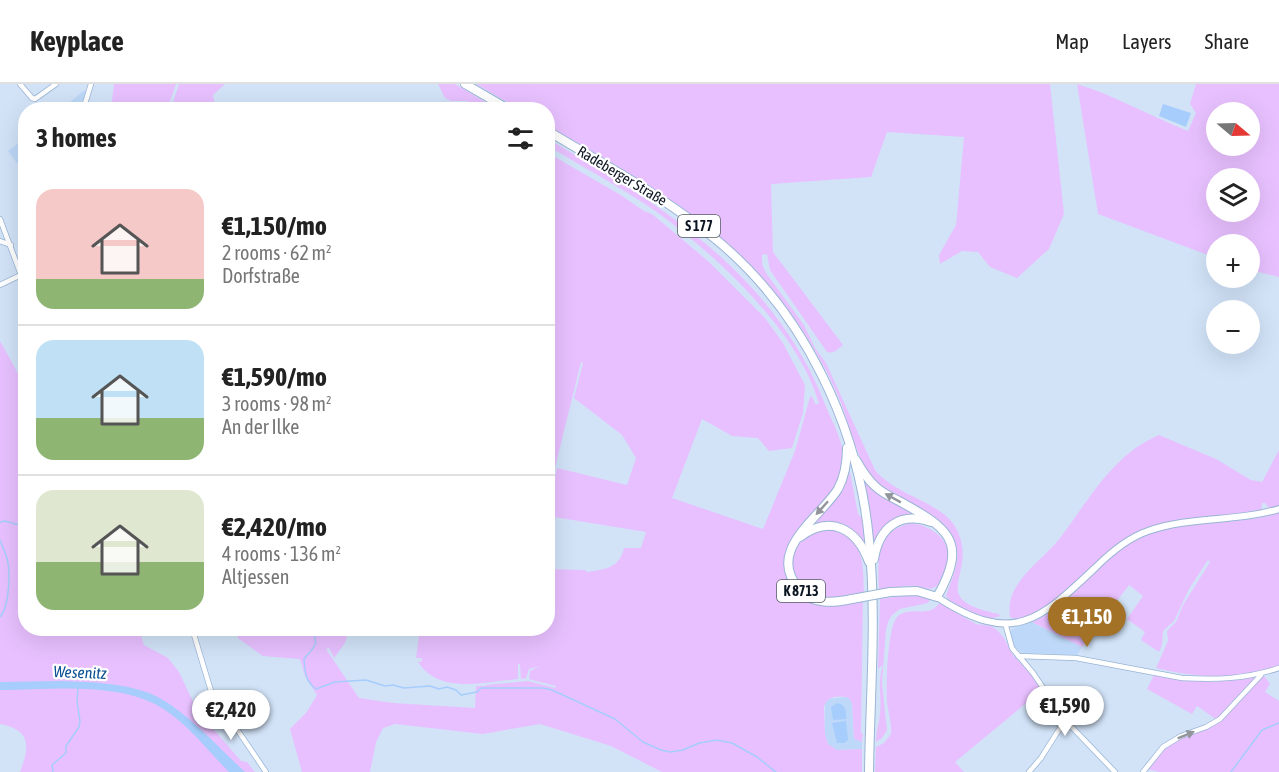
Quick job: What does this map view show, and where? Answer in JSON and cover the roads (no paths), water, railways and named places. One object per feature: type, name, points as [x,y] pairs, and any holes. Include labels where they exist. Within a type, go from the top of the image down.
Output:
[{"type":"highway","points":[[467,85],[496,102]]},
{"type":"highway","name":"Radeberger Straße","points":[[555,136],[663,200],[726,248],[755,277],[802,339],[825,382],[846,436]]},
{"type":"highway","points":[[794,542],[806,525],[834,495],[843,480],[847,458],[846,436]]},
{"type":"highway","name":"S 177","points":[[846,436],[866,519],[872,571],[869,772]]},
{"type":"highway","points":[[850,449],[875,486],[934,521],[950,540],[953,559],[937,597]]},
{"type":"highway","points":[[872,571],[878,542],[889,526],[910,518],[924,520],[942,529]]},
{"type":"highway","points":[[794,542],[816,527],[838,527],[857,540],[872,571]]},
{"type":"highway","name":"K 8713","points":[[794,542],[789,560],[790,573],[804,594],[814,600],[828,603],[890,592],[917,591],[937,597]]},
{"type":"street","points":[[20,84],[35,102]]},
{"type":"street","points":[[35,99],[56,84]]},
{"type":"street","points":[[85,102],[91,84]]},
{"type":"street","points":[[0,219],[18,264]]},
{"type":"street","points":[[0,241],[11,245]]},
{"type":"street","points":[[0,285],[18,279]]},
{"type":"street","name":"K 8713","points":[[937,597],[976,619],[1005,623],[1030,619],[1059,602],[1107,556],[1125,542],[1146,531],[1171,524],[1239,518],[1279,509]]},
{"type":"street","points":[[1005,623],[1008,639],[1018,656],[1033,673],[1065,720],[1115,772]]},
{"type":"street","points":[[194,636],[211,692],[266,772]]},
{"type":"street","points":[[1018,656],[1060,656],[1182,678],[1221,680],[1261,674],[1279,668]]},
{"type":"street","points":[[1143,772],[1163,747],[1181,736],[1220,719],[1261,674]]},
{"type":"street","points":[[1029,772],[1041,758],[1065,720]]},
{"type":"waterway","points":[[0,522],[18,525]]},
{"type":"waterway","points":[[0,540],[6,554],[9,580],[7,598],[0,617]]},
{"type":"waterway","points":[[314,636],[313,649],[304,659],[306,676],[316,689],[335,682],[366,680],[385,686],[393,685],[404,688],[430,686],[439,689],[447,687],[456,690],[461,695],[477,692],[481,688],[543,688],[615,719],[643,742],[661,750],[670,752],[683,750],[699,743],[717,740],[732,743],[757,757],[776,772]]},
{"type":"waterway","name":"Wesenitz","points":[[53,772],[52,765],[66,753],[66,746],[79,727],[78,688]]},
{"type":"waterway","points":[[1231,772],[1262,730],[1279,723]]}]
